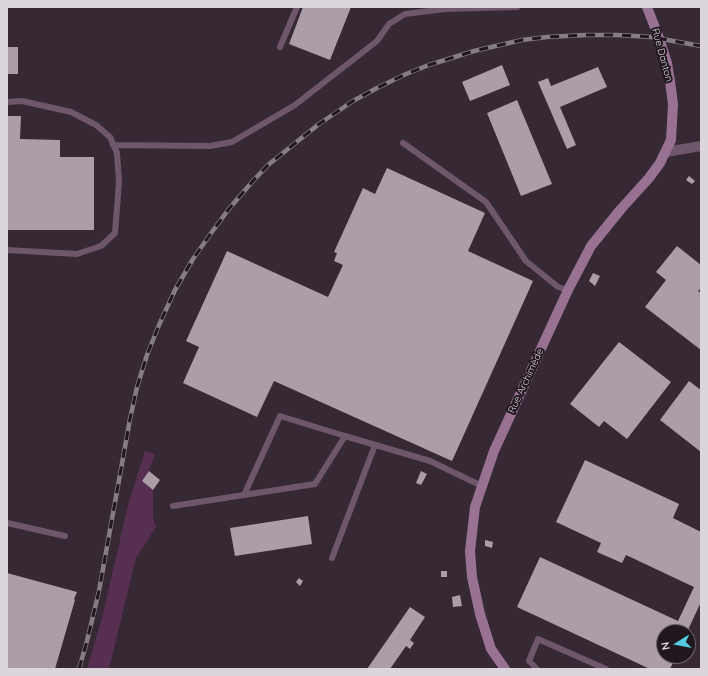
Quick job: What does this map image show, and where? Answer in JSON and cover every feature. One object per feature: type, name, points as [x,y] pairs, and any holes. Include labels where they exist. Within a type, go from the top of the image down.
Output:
[{"type":"street","name":"Rue Danton","points":[[647,7],[665,57],[670,81],[673,104],[672,124],[671,140],[666,152]]},
{"type":"street","points":[[666,152],[701,146]]},
{"type":"street","name":"Rue Archimède","points":[[505,669],[491,649],[480,614],[472,577],[470,552],[475,506],[494,451],[568,290],[591,246],[649,178],[666,152]]},
{"type":"lane","points":[[280,47],[297,7]]},
{"type":"lane","points":[[113,145],[210,146],[232,142],[295,105],[377,41],[389,24],[405,14],[445,9],[516,7]]},
{"type":"lane","points":[[7,102],[22,101],[71,112],[96,125],[110,137],[117,153],[119,182],[115,233],[102,246],[77,254],[7,250]]},
{"type":"lane","points":[[403,143],[486,202],[526,262],[558,287],[568,290]]},
{"type":"lane","points":[[244,495],[280,416],[430,462],[482,486]]},
{"type":"lane","points":[[173,506],[315,484],[345,436]]},
{"type":"lane","points":[[332,558],[375,445]]},
{"type":"lane","points":[[7,522],[65,536]]},
{"type":"lane","points":[[537,669],[529,661],[538,639],[606,669]]},
{"type":"shaded area","points":[[7,7],[701,7],[701,669],[7,669]]},
{"type":"shaded area","points":[[145,451],[155,454],[149,471],[142,481],[153,490],[153,517],[156,527],[136,558],[109,669],[87,669],[102,618],[128,505]]},
{"type":"building","points":[[303,7],[351,7],[330,60],[289,44]]},
{"type":"building","points":[[7,47],[18,47],[18,74],[7,74]]},
{"type":"building","points":[[502,65],[510,85],[470,101],[462,82]]},
{"type":"building","points":[[598,67],[607,87],[560,107],[576,145],[567,149],[538,82],[548,78],[551,86]]},
{"type":"building","points":[[517,100],[552,184],[521,196],[487,113]]},
{"type":"building","points":[[7,116],[21,116],[20,139],[60,140],[60,157],[94,157],[94,230],[7,230]]},
{"type":"building","points":[[387,168],[485,213],[468,251],[533,281],[452,461],[274,381],[257,417],[183,383],[199,347],[186,341],[227,251],[328,297],[343,265],[334,261],[337,253],[334,252],[363,188],[375,194]]},
{"type":"building","points":[[689,176],[695,181],[692,184],[686,180]]},
{"type":"building","points":[[677,246],[701,265],[701,288],[698,291],[701,293],[701,350],[645,307],[666,280],[656,272]]},
{"type":"building","points":[[593,273],[600,276],[595,286],[589,281]]},
{"type":"building","points":[[619,342],[671,382],[627,439],[604,421],[599,427],[570,404]]},
{"type":"building","points":[[689,381],[701,390],[701,452],[660,420]]},
{"type":"building","points":[[585,460],[679,504],[673,518],[701,532],[701,602],[691,624],[656,624],[656,664],[672,664],[670,669],[650,669],[517,607],[540,557],[678,621],[694,587],[626,555],[622,563],[597,552],[601,543],[556,522]]},
{"type":"building","points":[[149,471],[160,480],[153,490],[142,481]]},
{"type":"building","points":[[421,471],[427,474],[421,485],[416,483]]},
{"type":"building","points":[[308,516],[312,544],[235,556],[230,528]]},
{"type":"building","points":[[485,540],[493,542],[492,548],[485,546]]},
{"type":"building","points":[[441,571],[447,571],[447,577],[441,577]]},
{"type":"building","points":[[7,573],[77,592],[55,669],[7,669]]},
{"type":"building","points":[[299,578],[303,581],[300,586],[296,582]]},
{"type":"building","points":[[460,595],[462,606],[453,607],[452,597]]},
{"type":"building","points":[[410,607],[425,617],[410,640],[414,643],[410,649],[406,646],[390,669],[367,669]]},
{"type":"railway","points":[[79,669],[99,591],[130,419],[137,387],[147,355],[175,290],[193,259],[228,210],[268,165],[319,124],[353,101],[406,74],[474,51],[522,40],[586,35],[651,37],[701,46]]}]
